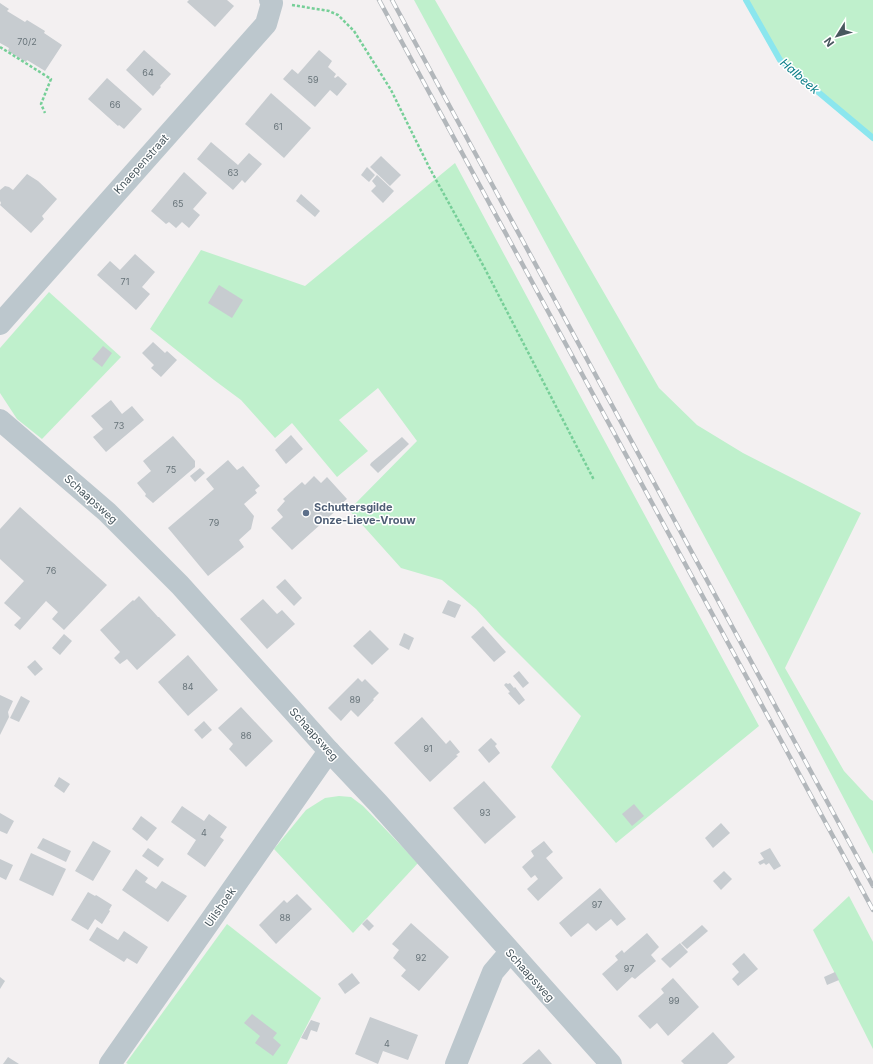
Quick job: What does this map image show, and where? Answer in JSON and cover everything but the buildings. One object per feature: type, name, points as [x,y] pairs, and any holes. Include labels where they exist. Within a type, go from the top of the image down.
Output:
[{"type":"street","name":"Knaepenstraat","points":[[0,324],[266,24],[271,1]]},
{"type":"street","name":"Schaapsweg","points":[[0,420],[108,512],[185,591],[378,803],[611,1064]]},
{"type":"street","name":"Uilshoek","points":[[110,1064],[330,751]]},
{"type":"street","points":[[456,1064],[493,972],[510,952]]},
{"type":"path","points":[[271,1],[329,11],[338,15],[354,32],[391,90],[429,167],[484,267],[594,480]]},
{"type":"path","points":[[0,47],[51,79],[41,104],[45,113]]},
{"type":"green space","points":[[414,0],[435,0],[659,388],[697,425],[743,453],[861,513],[785,668],[844,771],[873,801],[873,854],[767,652]]},
{"type":"green space","points":[[746,0],[873,0],[873,138],[809,86],[778,56]]},
{"type":"green space","points":[[455,163],[759,726],[616,843],[551,767],[581,716],[476,609],[442,580],[401,568],[349,510],[417,441],[378,388],[339,420],[368,451],[337,477],[292,423],[275,438],[241,400],[150,329],[201,250],[305,286]]},
{"type":"green space","points":[[49,292],[121,357],[42,439],[17,419],[0,393],[0,348]]},
{"type":"green space","points":[[339,796],[351,797],[363,806],[418,863],[353,933],[274,849],[306,810],[325,798]]},
{"type":"green space","points":[[849,896],[873,942],[873,1049],[813,930]]},
{"type":"green space","points":[[227,924],[321,998],[287,1064],[126,1063]]},
{"type":"waterway","name":"Halbeek","points":[[746,0],[780,60],[873,138]]},
{"type":"railway","points":[[379,0],[873,910]]},
{"type":"railway","points":[[392,0],[873,886]]},
{"type":"place","name":"Schuttersgilde Onze-Lieve-Vrouw","points":[[306,513]]}]
